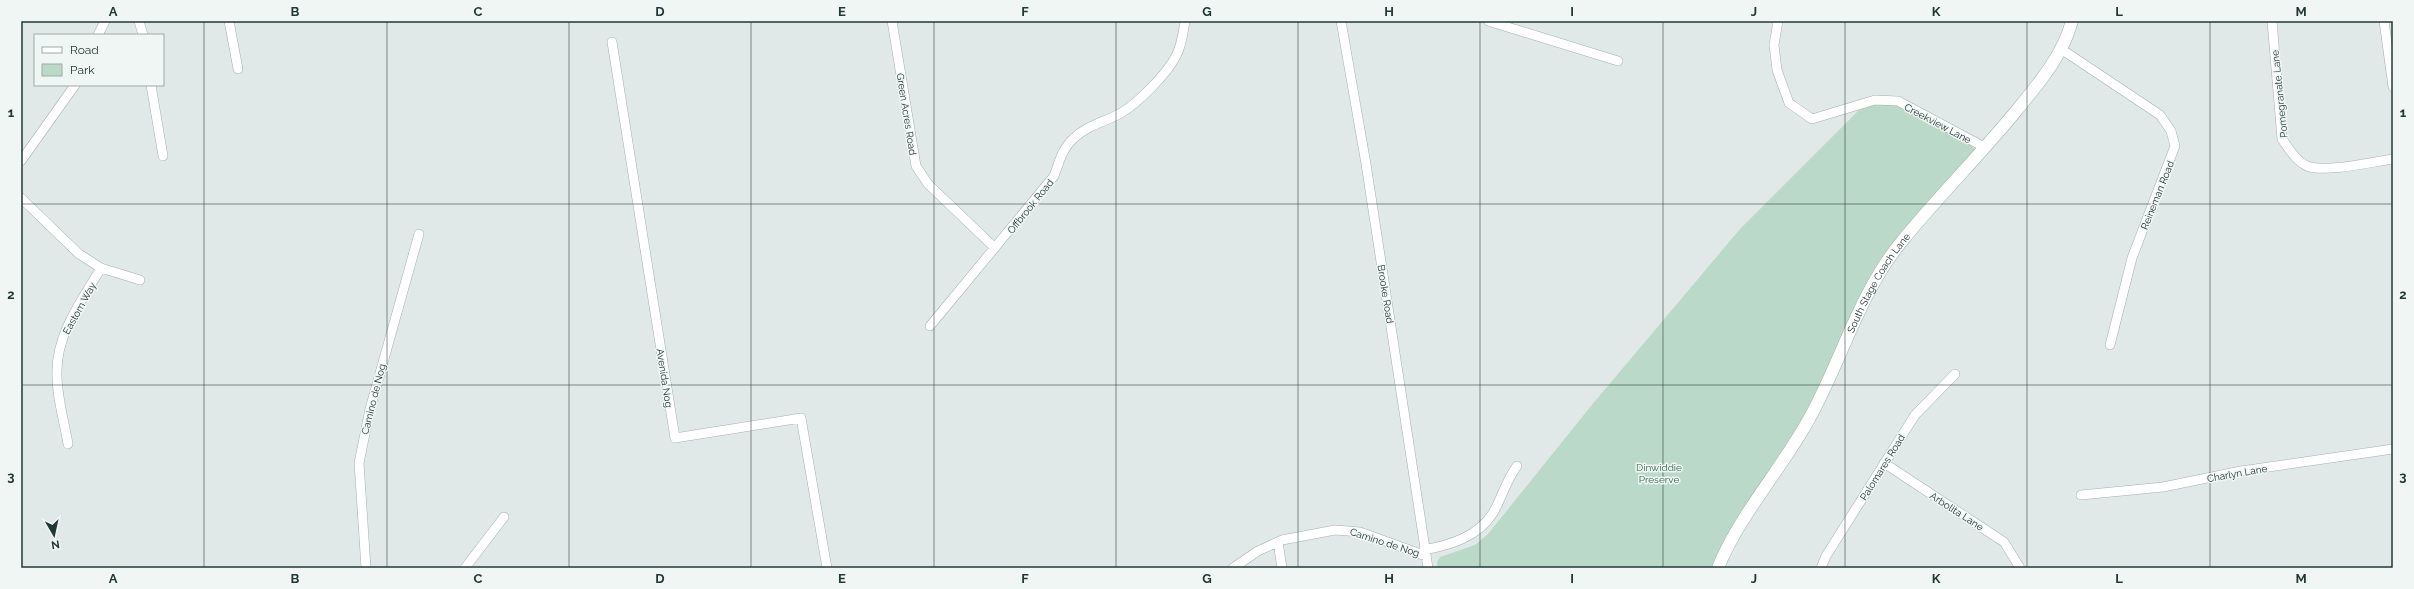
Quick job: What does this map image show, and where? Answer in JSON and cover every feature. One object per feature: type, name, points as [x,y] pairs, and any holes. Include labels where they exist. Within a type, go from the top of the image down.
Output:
[{"type":"main road","name":"South Stage Coach Lane","points":[[1718,568],[1743,520],[1808,423],[1825,391],[1875,282],[1901,242],[1986,148],[2044,78],[2061,49],[2072,21]]},
{"type":"street","points":[[98,34],[105,21]]},
{"type":"street","points":[[140,21],[143,34]]},
{"type":"street","points":[[230,21],[238,69]]},
{"type":"street","name":"Green Acres Road","points":[[892,21],[916,166],[928,184],[995,248]]},
{"type":"street","name":"Offbrook Road","points":[[930,326],[1054,176],[1063,150],[1072,139],[1088,127],[1122,112],[1150,89],[1176,57],[1183,41],[1185,21]]},
{"type":"street","name":"Brooke Road","points":[[1341,21],[1366,164],[1428,568]]},
{"type":"street","points":[[1488,21],[1618,61]]},
{"type":"street","name":"Creekview Lane","points":[[1778,21],[1774,45],[1777,70],[1789,103],[1812,119],[1875,100],[1898,101],[1986,148]]},
{"type":"street","name":"Pomegranate Lane","points":[[2272,21],[2282,139],[2294,155],[2307,166],[2319,169],[2393,159]]},
{"type":"street","points":[[2384,21],[2390,45],[2393,87]]},
{"type":"street","name":"Avenida Nog","points":[[612,42],[675,438],[801,418],[827,568]]},
{"type":"street","name":"Reineman Road","points":[[2061,49],[2160,115],[2171,131],[2175,146],[2173,155],[2132,258],[2110,345]]},
{"type":"street","points":[[21,161],[73,86]]},
{"type":"street","points":[[151,86],[162,156]]},
{"type":"street","points":[[21,198],[79,254],[101,268],[140,280]]},
{"type":"street","name":"Camino de Nog","points":[[366,568],[359,463],[370,409],[419,234]]},
{"type":"street","name":"Eastom Way","points":[[68,444],[56,372],[58,354],[64,332],[101,268]]},
{"type":"street","name":"Palomares Road","points":[[1821,568],[1826,556],[1915,415],[1955,374]]},
{"type":"street","name":"Charlyn Lane","points":[[2081,495],[2163,487],[2241,471],[2393,449]]},
{"type":"street","name":"Arbolita Lane","points":[[1884,463],[2004,542],[2020,568]]},
{"type":"street","points":[[1425,553],[1453,544],[1468,537],[1478,529],[1493,513],[1512,473],[1517,466]]},
{"type":"street","points":[[465,568],[504,517]]},
{"type":"street","name":"Camino de Nog","points":[[1233,568],[1258,551],[1278,542],[1335,530],[1347,529],[1425,553]]},
{"type":"street","points":[[1278,542],[1282,568]]},
{"type":"green space","name":"Dinwiddie Preserve","points":[[1888,103],[1912,104],[1944,125],[1975,149],[1899,235],[1870,279],[1847,337],[1802,422],[1715,568],[1438,568],[1437,562],[1440,557],[1475,545],[1488,534],[1591,406],[1740,229],[1862,107]]}]
